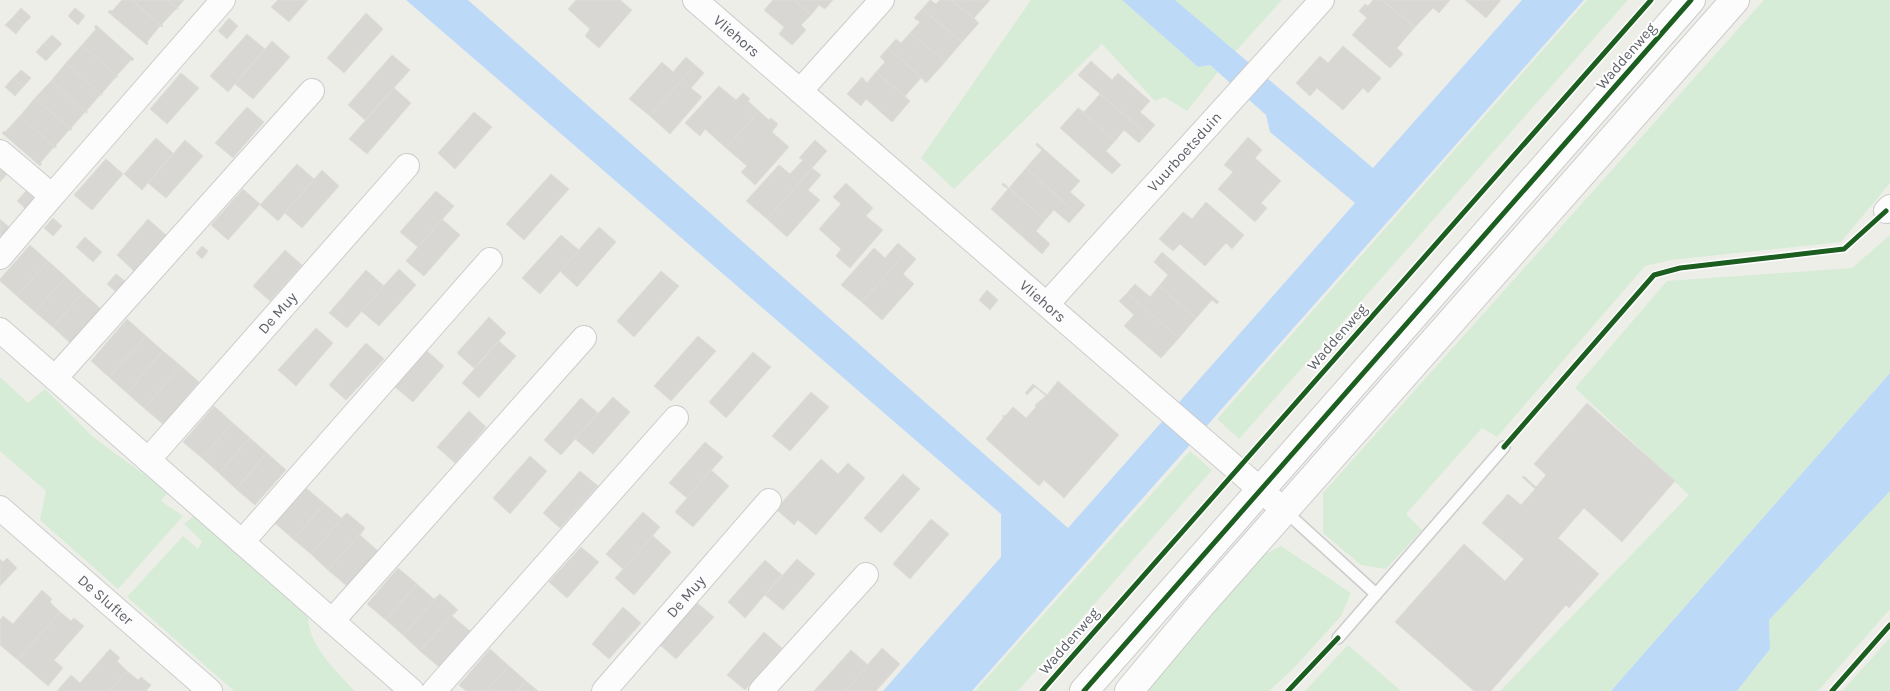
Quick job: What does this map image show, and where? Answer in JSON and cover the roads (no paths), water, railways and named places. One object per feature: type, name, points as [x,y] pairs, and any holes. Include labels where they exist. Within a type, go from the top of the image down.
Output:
[{"type":"street","points":[[0,257],[224,0]]},
{"type":"street","name":"Vliehors","points":[[695,0],[1285,511]]},
{"type":"street","points":[[800,91],[882,0]]},
{"type":"street","name":"Vuurboetsduin","points":[[1047,304],[1322,0]]},
{"type":"street","name":"Waddenweg","points":[[1084,691],[1691,0]]},
{"type":"street","points":[[1129,691],[1200,606],[1735,0]]},
{"type":"street","points":[[55,378],[312,91]]},
{"type":"street","points":[[0,152],[52,196]]},
{"type":"street","name":"De Muy","points":[[148,460],[407,166]]},
{"type":"street","points":[[242,542],[490,260]]},
{"type":"street","points":[[0,330],[412,691]]},
{"type":"street","points":[[332,621],[584,338]]},
{"type":"street","points":[[434,691],[676,418]]},
{"type":"street","name":"De Muy","points":[[604,691],[769,501]]},
{"type":"street","name":"De Slufter","points":[[0,508],[210,691]]},
{"type":"street","points":[[761,691],[866,575]]},
{"type":"lane","points":[[1338,638],[1504,447]]},
{"type":"lane","points":[[1285,511],[1376,594]]},
{"type":"water","points":[[406,0],[468,0],[1068,528],[1355,203],[1270,132],[1266,115],[1210,65],[1198,67],[1122,0],[1175,0],[1373,168],[1522,0],[1584,0],[972,691],[883,691],[1001,557],[1001,514]]},
{"type":"water","points":[[1890,373],[1890,491],[1769,620],[1770,649],[1737,691],[1611,691]]}]
